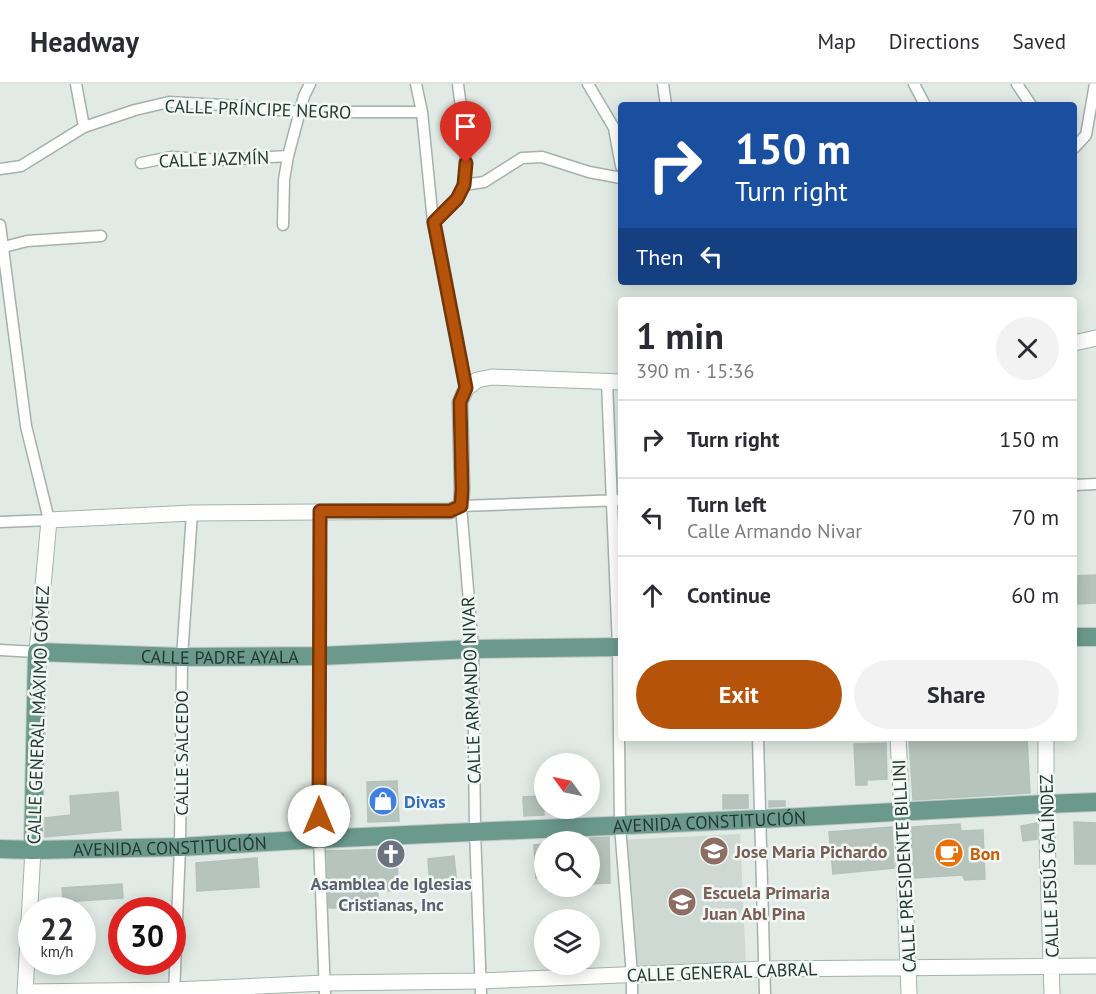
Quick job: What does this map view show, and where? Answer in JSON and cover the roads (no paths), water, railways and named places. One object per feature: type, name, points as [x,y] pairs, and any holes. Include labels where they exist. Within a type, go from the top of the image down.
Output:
[{"type":"main road","points":[[1077,638],[1096,637]]},
{"type":"main road","name":"CALLE PADRE AYALA","points":[[37,652],[182,657],[320,656],[473,649],[618,647]]},
{"type":"main road","name":"CALLE GENERAL MÁXIMO GÓMEZ","points":[[33,850],[37,652]]},
{"type":"main road","name":"AVENIDA CONSTITUCIÓN","points":[[0,849],[180,847],[1096,802]]},
{"type":"street","points":[[76,84],[84,127]]},
{"type":"street","points":[[283,225],[284,180],[288,156],[304,96],[310,84]]},
{"type":"street","points":[[416,84],[422,112],[434,222],[466,388],[477,380],[492,377],[614,382],[618,549]]},
{"type":"street","points":[[434,222],[457,199],[464,185],[466,163],[458,84]]},
{"type":"street","points":[[588,84],[614,128],[618,150]]},
{"type":"street","points":[[663,84],[666,102]]},
{"type":"street","points":[[914,84],[923,102]]},
{"type":"street","points":[[1017,84],[1029,102]]},
{"type":"street","points":[[1077,145],[1086,135],[1095,84]]},
{"type":"street","name":"CALLE PRÍNCIPE NEGRO","points":[[0,169],[21,166],[84,127],[135,110],[169,102],[300,112],[422,112]]},
{"type":"street","name":"CALLE JAZMÍN","points":[[141,163],[171,157],[221,160],[288,156]]},
{"type":"street","points":[[464,185],[484,182],[522,158],[542,158],[589,172],[618,177]]},
{"type":"street","name":"CALLE GENERAL MÁXIMO GÓMEZ","points":[[0,225],[26,426],[49,520],[37,652]]},
{"type":"street","points":[[4,247],[27,241],[101,236]]},
{"type":"street","points":[[1077,342],[1096,338]]},
{"type":"street","name":"CALLE ARMANDO NIVAR","points":[[466,388],[460,402],[461,506],[473,649],[480,987]]},
{"type":"street","points":[[1077,485],[1096,484]]},
{"type":"street","points":[[0,522],[192,513],[450,511],[461,506],[617,500]]},
{"type":"street","points":[[320,511],[319,839],[325,988]]},
{"type":"street","name":"CALLE SALCEDO","points":[[174,992],[180,847],[182,657],[192,513]]},
{"type":"street","name":"CALLE PADRE AYALA","points":[[0,651],[37,652]]},
{"type":"street","points":[[620,741],[620,826],[632,994]]},
{"type":"street","points":[[758,741],[765,994]]},
{"type":"street","name":"CALLE PRESIDENTE BILLINI","points":[[898,741],[909,994]]},
{"type":"street","name":"CALLE JESÚS GALÍNDEZ","points":[[1046,741],[1052,994]]},
{"type":"street","name":"CALLE GENERAL MÁXIMO GÓMEZ","points":[[25,993],[33,850]]},
{"type":"street","name":"CALLE GENERAL CABRAL","points":[[25,993],[480,987],[632,975],[765,969],[1096,966]]},
{"type":"place","name":"Divas","points":[[383,801]]},
{"type":"place","name":"Jose Maria Pichardo","points":[[714,851]]},
{"type":"place","name":"Bon","points":[[949,853]]},
{"type":"place","name":"Asamblea de Iglesias Cristianas, Inc","points":[[391,854]]},
{"type":"place","name":"Escuela Primaria Juan Abl Pina","points":[[682,902]]}]
